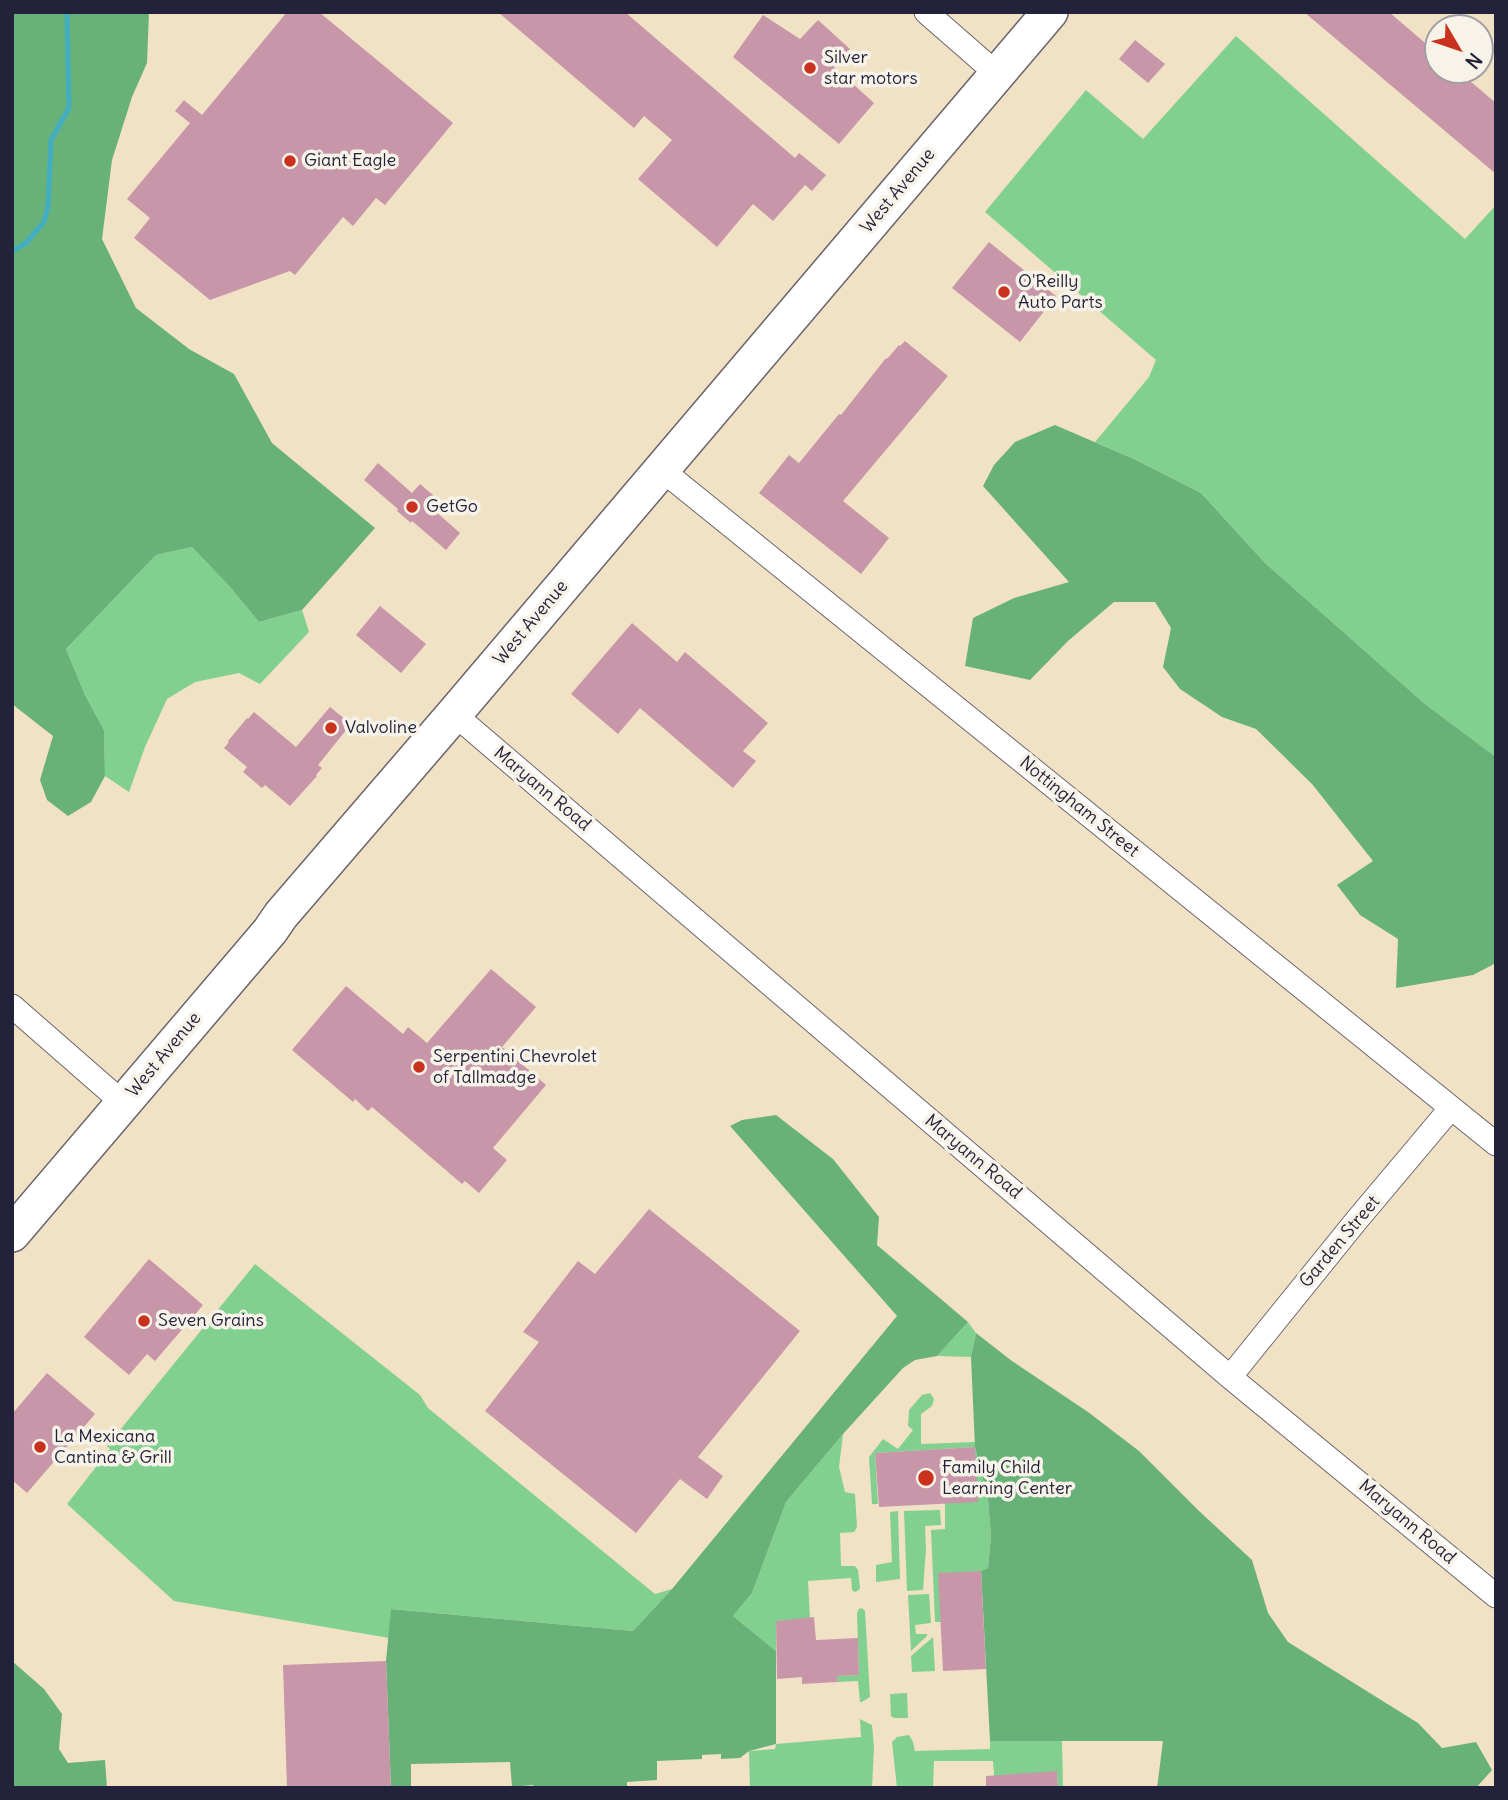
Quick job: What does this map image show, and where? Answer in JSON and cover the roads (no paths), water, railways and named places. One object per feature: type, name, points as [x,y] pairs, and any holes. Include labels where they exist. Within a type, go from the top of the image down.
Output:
[{"type":"main road","name":"West Avenue","points":[[12,1234],[1050,12]]},
{"type":"street","points":[[926,12],[998,74]]},
{"type":"street","name":"Nottingham Street","points":[[662,470],[1496,1144]]},
{"type":"street","name":"Maryann Road","points":[[454,714],[1230,1377],[1496,1596]]},
{"type":"street","points":[[12,1006],[123,1103]]},
{"type":"street","name":"Garden Street","points":[[1230,1377],[1451,1108]]},
{"type":"waterway","points":[[12,251],[25,244],[44,222],[48,206],[51,140],[69,108],[67,12]]},
{"type":"place","name":"Silver star motors","points":[[810,68]]},
{"type":"place","name":"Giant Eagle","points":[[290,161]]},
{"type":"place","name":"O'Reilly Auto Parts","points":[[1004,292]]},
{"type":"place","name":"GetGo","points":[[412,507]]},
{"type":"place","name":"Valvoline","points":[[331,728]]},
{"type":"place","name":"Serpentini Chevrolet of Tallmadge","points":[[419,1067]]},
{"type":"place","name":"Seven Grains","points":[[144,1321]]},
{"type":"place","name":"La Mexicana Cantina & Grill","points":[[40,1447]]},
{"type":"place","name":"Family Child Learning Center","points":[[926,1478]]}]
